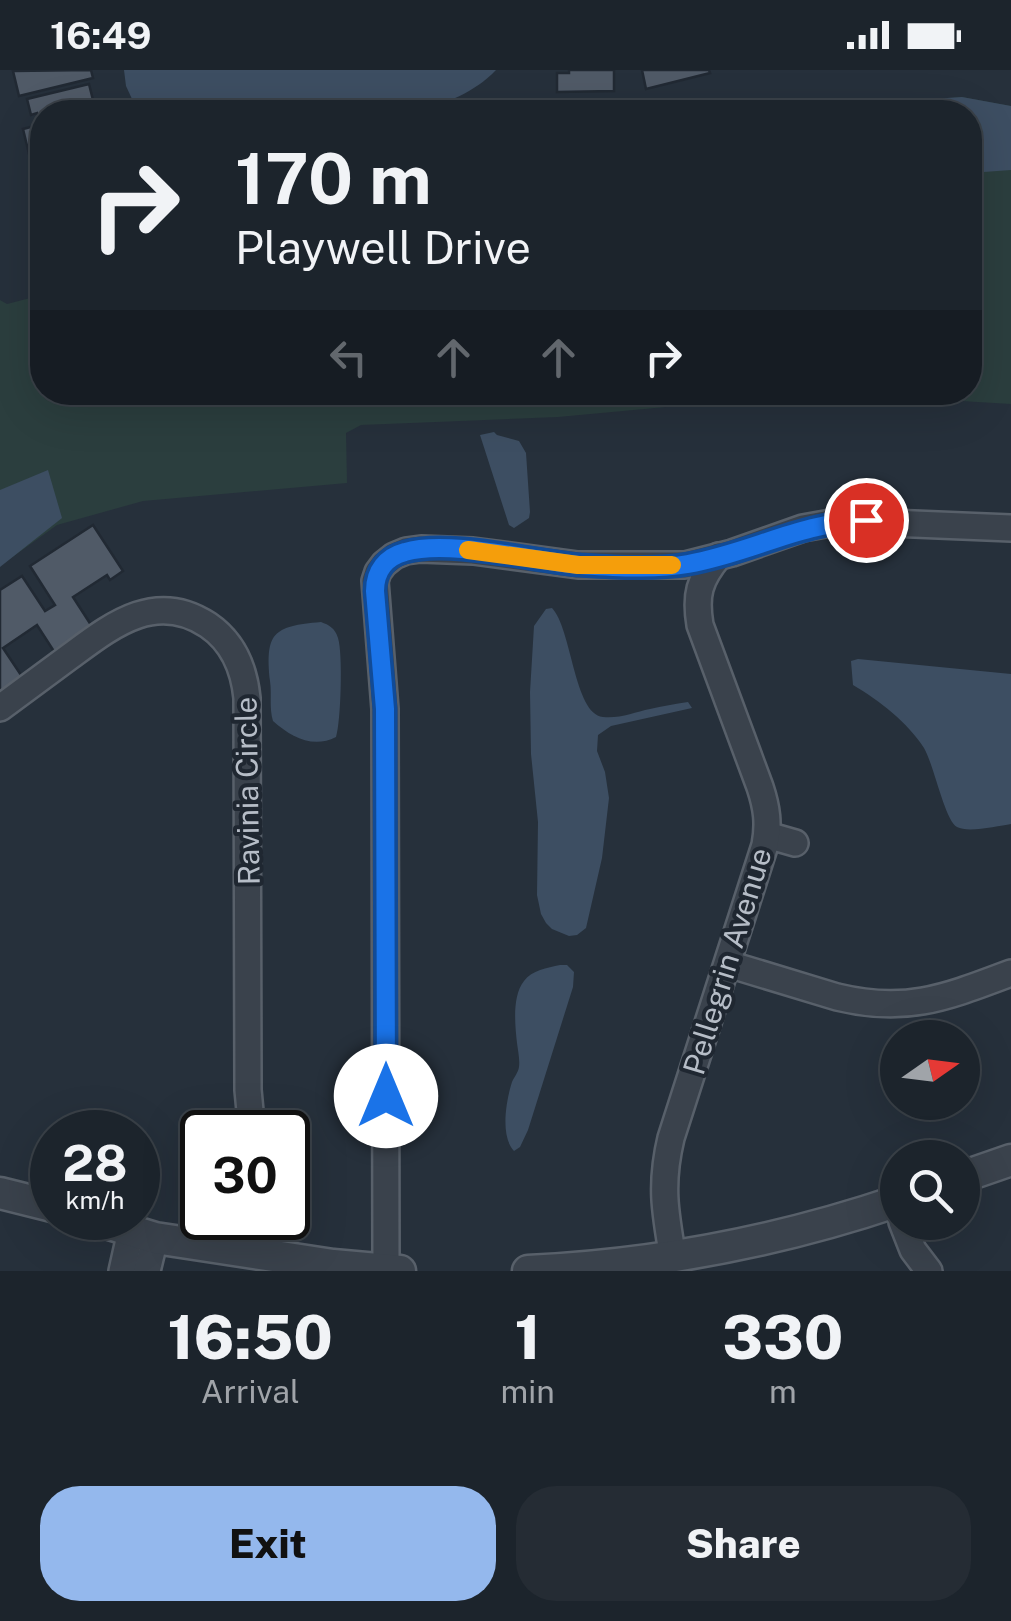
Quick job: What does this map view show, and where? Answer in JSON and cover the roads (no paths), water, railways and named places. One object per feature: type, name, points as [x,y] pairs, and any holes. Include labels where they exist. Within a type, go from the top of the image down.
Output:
[{"type":"street","points":[[386,1270],[385,709],[375,591],[378,572],[394,556],[421,549],[473,551],[578,565],[684,565],[803,528],[842,521],[1011,528]]},
{"type":"street","name":"Pellegrin Avenue","points":[[673,1258],[663,1202],[670,1138],[767,836],[765,803],[700,626],[700,586],[719,556]]},
{"type":"street","name":"Ravinia Circle","points":[[0,708],[106,630],[136,615],[162,611],[186,614],[217,632],[232,648],[247,698],[250,1110]]},
{"type":"street","points":[[767,836],[794,843]]},
{"type":"street","points":[[728,964],[855,1002],[893,1005],[938,1000],[1011,973]]},
{"type":"street","name":"Ravinia Circle","points":[[246,1110],[248,1090]]},
{"type":"street","points":[[980,1171],[1011,1160]]},
{"type":"street","points":[[0,1192],[30,1200]]},
{"type":"street","points":[[528,1271],[673,1258],[880,1213]]},
{"type":"street","points":[[122,1271],[140,1240]]},
{"type":"street","points":[[144,1240],[147,1271]]},
{"type":"street","points":[[243,1240],[333,1265],[400,1271]]},
{"type":"street","points":[[909,1240],[929,1271]]},
{"type":"water","points":[[124,70],[496,70],[451,100],[132,100]]},
{"type":"water","points":[[962,97],[978,100],[917,100]]},
{"type":"water","points":[[982,101],[1011,106],[1011,170],[982,172]]},
{"type":"water","points":[[494,432],[519,441],[526,453],[530,512],[529,518],[514,528],[509,525],[480,435]]},
{"type":"water","points":[[48,470],[62,518],[0,567],[0,490]]},
{"type":"water","points":[[552,608],[564,633],[579,687],[593,712],[615,717],[688,702],[692,708],[611,726],[598,735],[597,751],[609,798],[602,858],[586,928],[569,936],[546,923],[537,895],[538,822],[530,692],[534,626],[546,609]]},
{"type":"water","points":[[321,622],[337,635],[341,672],[336,737],[319,742],[295,736],[273,721],[269,652],[271,642],[282,630]]},
{"type":"water","points":[[851,661],[1011,674],[1011,824],[968,829],[953,823],[924,748],[892,713],[853,685]]},
{"type":"water","points":[[567,965],[574,972],[573,987],[528,1130],[514,1151],[507,1137],[506,1118],[512,1082],[519,1067],[516,1002],[520,987],[531,974]]}]
